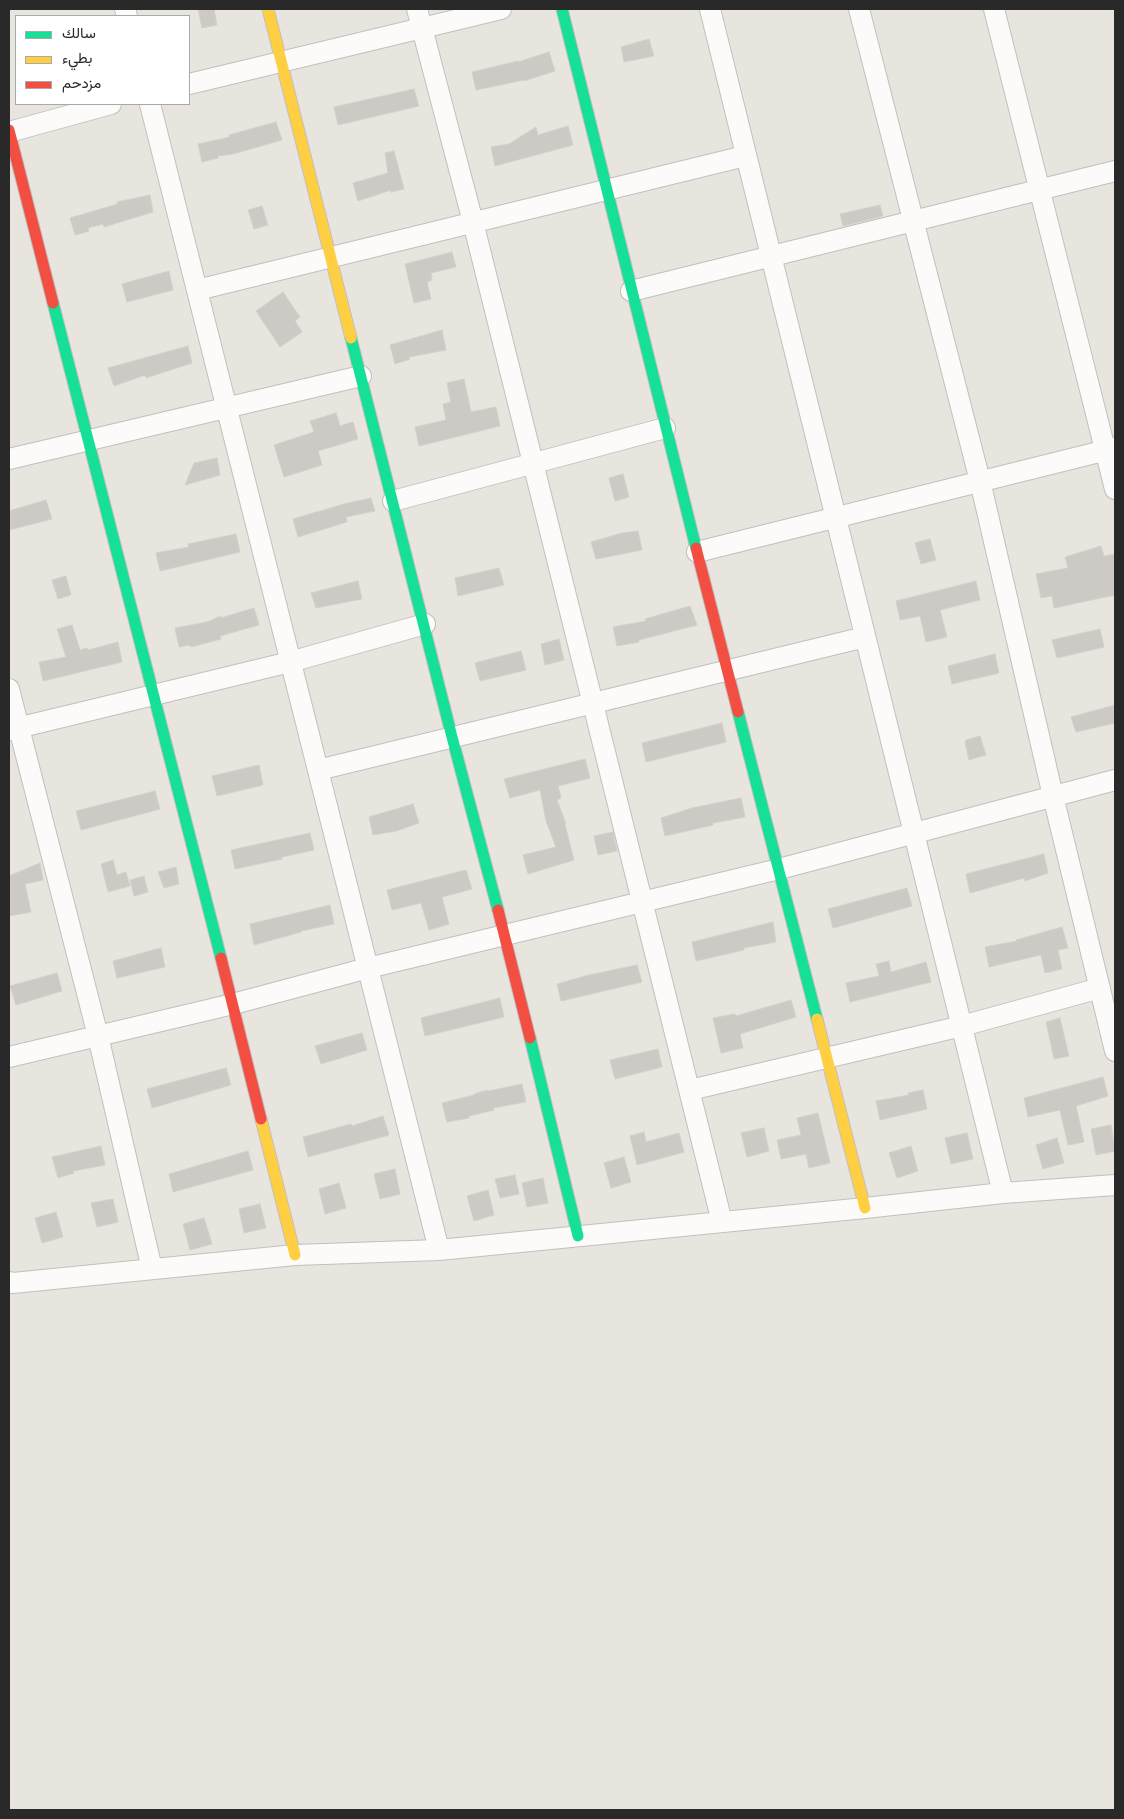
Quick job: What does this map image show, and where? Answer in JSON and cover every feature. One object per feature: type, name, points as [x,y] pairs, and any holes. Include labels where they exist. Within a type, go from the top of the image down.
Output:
[{"type":"street","points":[[268,9],[425,624],[452,737],[505,935],[578,1236]]},
{"type":"street","points":[[190,84],[282,61],[419,18],[501,9]]},
{"type":"street","points":[[562,9],[665,428],[866,1208]]},
{"type":"street","points":[[710,9],[1003,1193]]},
{"type":"street","points":[[859,9],[980,481],[1115,1051]]},
{"type":"street","points":[[994,9],[1040,190],[1110,449],[1115,489]]},
{"type":"street","points":[[419,18],[473,222],[722,1222]]},
{"type":"street","points":[[107,105],[9,131],[233,1004],[295,1255]]},
{"type":"street","points":[[150,105],[439,1250]]},
{"type":"street","points":[[196,290],[746,156]]},
{"type":"street","points":[[632,291],[770,255],[1115,171]]},
{"type":"street","points":[[9,459],[361,376]]},
{"type":"street","points":[[393,501],[665,428]]},
{"type":"street","points":[[697,552],[1110,449]]},
{"type":"street","points":[[14,729],[290,662],[425,624]]},
{"type":"street","points":[[318,770],[865,637]]},
{"type":"street","points":[[9,689],[14,729],[98,1036],[152,1269]]},
{"type":"street","points":[[9,1057],[233,1004],[368,968],[779,869],[1115,780]]},
{"type":"street","points":[[690,1090],[962,1026],[1100,988]]},
{"type":"street","points":[[9,1282],[295,1255],[439,1250],[1003,1193],[1115,1184]]},
{"type":"building","points":[[198,9],[214,9],[217,25],[202,28]]},
{"type":"building","points":[[649,39],[654,56],[624,62],[621,47]]},
{"type":"building","points":[[549,52],[555,71],[524,81],[476,90],[472,72],[518,62]]},
{"type":"building","points":[[414,89],[419,106],[338,125],[334,107]]},
{"type":"building","points":[[276,122],[282,140],[233,154],[218,156],[218,158],[202,162],[198,144],[230,137],[229,135]]},
{"type":"building","points":[[568,126],[573,145],[495,166],[491,147],[509,144],[536,127],[538,135]]},
{"type":"building","points":[[394,151],[404,189],[391,192],[391,190],[358,201],[353,183],[388,173],[385,153]]},
{"type":"building","points":[[150,195],[153,212],[104,227],[103,224],[88,228],[89,231],[75,235],[70,218],[118,204],[117,202]]},
{"type":"building","points":[[880,205],[883,216],[843,226],[840,214]]},
{"type":"building","points":[[262,206],[268,225],[254,229],[248,210]]},
{"type":"building","points":[[452,252],[456,267],[431,273],[432,280],[427,282],[431,299],[414,303],[405,264]]},
{"type":"building","points":[[169,271],[173,290],[127,302],[122,284]]},
{"type":"building","points":[[283,292],[300,317],[295,321],[302,332],[280,347],[256,311]]},
{"type":"building","points":[[442,330],[446,350],[409,357],[410,359],[395,364],[390,345]]},
{"type":"building","points":[[188,346],[192,363],[146,378],[145,375],[114,386],[108,368]]},
{"type":"building","points":[[464,379],[471,412],[496,407],[500,426],[419,446],[415,427],[446,420],[443,404],[451,402],[447,383]]},
{"type":"building","points":[[336,413],[340,426],[353,422],[358,439],[318,451],[322,465],[284,477],[274,445],[314,432],[310,421]]},
{"type":"building","points":[[217,458],[220,475],[185,485],[194,463]]},
{"type":"building","points":[[623,474],[629,497],[615,501],[609,478]]},
{"type":"building","points":[[371,498],[375,511],[346,517],[347,522],[298,537],[293,519]]},
{"type":"building","points":[[46,500],[52,519],[9,530],[9,511]]},
{"type":"building","points":[[638,531],[642,550],[596,559],[591,542],[622,533]]},
{"type":"building","points":[[236,534],[240,552],[160,571],[156,553],[189,547],[188,544]]},
{"type":"building","points":[[930,539],[936,560],[921,564],[915,543]]},
{"type":"building","points":[[1101,546],[1104,556],[1115,554],[1115,595],[1054,608],[1052,596],[1041,598],[1036,574],[1068,568],[1065,557]]},
{"type":"building","points":[[499,568],[504,585],[458,596],[455,578]]},
{"type":"building","points":[[66,576],[71,595],[58,599],[52,580]]},
{"type":"building","points":[[358,581],[362,599],[316,608],[311,593]]},
{"type":"building","points":[[976,581],[980,600],[940,610],[947,637],[926,642],[920,616],[900,620],[896,601]]},
{"type":"building","points":[[690,606],[697,625],[639,640],[639,642],[617,646],[613,627],[646,621],[645,619]]},
{"type":"building","points":[[254,608],[259,625],[220,636],[221,639],[191,647],[190,645],[179,647],[175,628],[207,622],[221,616],[221,618]]},
{"type":"building","points":[[72,625],[80,650],[87,648],[88,650],[118,642],[122,662],[43,681],[39,662],[66,657],[57,629]]},
{"type":"building","points":[[1100,629],[1104,647],[1057,658],[1052,640]]},
{"type":"building","points":[[559,639],[564,660],[545,665],[541,644]]},
{"type":"building","points":[[521,651],[526,670],[480,681],[475,663]]},
{"type":"building","points":[[995,654],[999,673],[952,684],[948,666]]},
{"type":"building","points":[[1115,705],[1115,723],[1076,732],[1071,717]]},
{"type":"building","points":[[722,723],[726,742],[646,762],[642,743]]},
{"type":"building","points":[[980,736],[986,755],[969,760],[965,742]]},
{"type":"building","points":[[585,759],[590,778],[558,786],[561,798],[557,800],[566,824],[574,860],[528,874],[523,855],[556,847],[546,821],[540,790],[510,798],[504,779]]},
{"type":"building","points":[[259,765],[263,785],[217,796],[212,776]]},
{"type":"building","points":[[155,791],[160,809],[81,830],[76,811]]},
{"type":"building","points":[[741,798],[745,817],[713,823],[713,825],[665,836],[661,818],[692,808]]},
{"type":"building","points":[[413,804],[419,823],[396,831],[373,835],[369,817]]},
{"type":"building","points":[[613,832],[617,851],[598,855],[594,836]]},
{"type":"building","points":[[310,833],[314,850],[235,869],[231,850]]},
{"type":"building","points":[[1044,854],[1048,873],[1025,881],[1024,878],[970,893],[966,874]]},
{"type":"building","points":[[113,860],[117,875],[126,872],[130,886],[108,892],[101,864]]},
{"type":"building","points":[[40,863],[43,880],[25,884],[31,912],[9,916],[9,876]]},
{"type":"building","points":[[176,867],[179,884],[164,888],[158,872]]},
{"type":"building","points":[[466,870],[472,889],[442,897],[449,924],[429,930],[421,903],[392,910],[387,890]]},
{"type":"building","points":[[144,876],[148,892],[134,896],[130,880]]},
{"type":"building","points":[[907,888],[912,906],[833,928],[828,909]]},
{"type":"building","points":[[330,905],[334,924],[301,931],[254,945],[250,924]]},
{"type":"building","points":[[773,922],[776,942],[744,948],[744,950],[696,961],[692,942]]},
{"type":"building","points":[[1062,927],[1068,948],[1058,950],[1062,969],[1045,973],[1041,955],[989,967],[985,947],[1017,941]]},
{"type":"building","points":[[161,948],[165,967],[117,978],[113,961]]},
{"type":"building","points":[[889,961],[891,972],[926,962],[931,982],[850,1002],[846,983],[879,976],[876,964]]},
{"type":"building","points":[[637,965],[642,982],[561,1001],[557,984]]},
{"type":"building","points":[[57,973],[62,991],[16,1005],[10,986]]},
{"type":"building","points":[[500,998],[504,1017],[425,1036],[421,1018]]},
{"type":"building","points":[[791,1000],[796,1017],[740,1034],[743,1048],[721,1053],[713,1018],[735,1014],[736,1016]]},
{"type":"building","points":[[1060,1018],[1069,1056],[1054,1059],[1046,1022]]},
{"type":"building","points":[[362,1033],[367,1050],[321,1064],[315,1046]]},
{"type":"building","points":[[658,1049],[662,1067],[615,1079],[610,1060]]},
{"type":"building","points":[[226,1068],[231,1085],[152,1108],[147,1089]]},
{"type":"building","points":[[1103,1077],[1108,1096],[1076,1106],[1084,1142],[1068,1145],[1060,1110],[1028,1117],[1024,1098]]},
{"type":"building","points":[[522,1084],[526,1102],[493,1108],[494,1110],[469,1116],[469,1118],[447,1122],[442,1103],[488,1090]]},
{"type":"building","points":[[923,1090],[927,1109],[880,1120],[876,1101],[909,1095],[908,1093]]},
{"type":"building","points":[[818,1113],[830,1163],[809,1168],[806,1154],[781,1159],[777,1140],[801,1135],[797,1118]]},
{"type":"building","points":[[383,1116],[389,1135],[308,1157],[303,1137],[351,1124],[352,1126]]},
{"type":"building","points":[[1111,1125],[1115,1151],[1096,1155],[1091,1129]]},
{"type":"building","points":[[764,1128],[769,1151],[747,1157],[741,1133]]},
{"type":"building","points":[[644,1132],[646,1142],[679,1133],[684,1152],[637,1165],[630,1136]]},
{"type":"building","points":[[967,1133],[973,1159],[951,1164],[945,1138]]},
{"type":"building","points":[[1057,1138],[1064,1163],[1043,1169],[1036,1145]]},
{"type":"building","points":[[101,1146],[105,1165],[73,1171],[74,1173],[58,1178],[52,1157]]},
{"type":"building","points":[[911,1146],[918,1171],[897,1178],[889,1153]]},
{"type":"building","points":[[248,1151],[253,1170],[173,1192],[169,1174]]},
{"type":"building","points":[[624,1157],[631,1182],[611,1188],[604,1163]]},
{"type":"building","points":[[395,1169],[400,1194],[380,1199],[374,1174]]},
{"type":"building","points":[[515,1175],[519,1194],[500,1198],[495,1179]]},
{"type":"building","points":[[543,1178],[548,1203],[527,1207],[522,1183]]},
{"type":"building","points":[[339,1183],[346,1208],[325,1214],[319,1189]]},
{"type":"building","points":[[488,1190],[494,1215],[474,1221],[467,1196]]},
{"type":"building","points":[[113,1199],[118,1222],[97,1227],[91,1203]]},
{"type":"building","points":[[260,1204],[266,1228],[244,1233],[239,1209]]},
{"type":"building","points":[[56,1212],[63,1237],[42,1243],[35,1218]]},
{"type":"building","points":[[204,1218],[212,1244],[190,1250],[183,1224]]},
{"type":"traffic: fast","points":[[562,9],[696,548]]},
{"type":"traffic: fast","points":[[53,303],[221,958]]},
{"type":"traffic: fast","points":[[351,338],[498,910]]},
{"type":"traffic: fast","points":[[738,712],[817,1019]]},
{"type":"traffic: fast","points":[[530,1038],[578,1236]]},
{"type":"traffic: slow","points":[[268,9],[351,338]]},
{"type":"traffic: slow","points":[[817,1019],[865,1208]]},
{"type":"traffic: slow","points":[[261,1119],[295,1255]]},
{"type":"traffic: jam","points":[[9,130],[53,303]]},
{"type":"traffic: jam","points":[[696,548],[738,712]]},
{"type":"traffic: jam","points":[[498,910],[530,1038]]},
{"type":"traffic: jam","points":[[221,958],[261,1119]]}]
